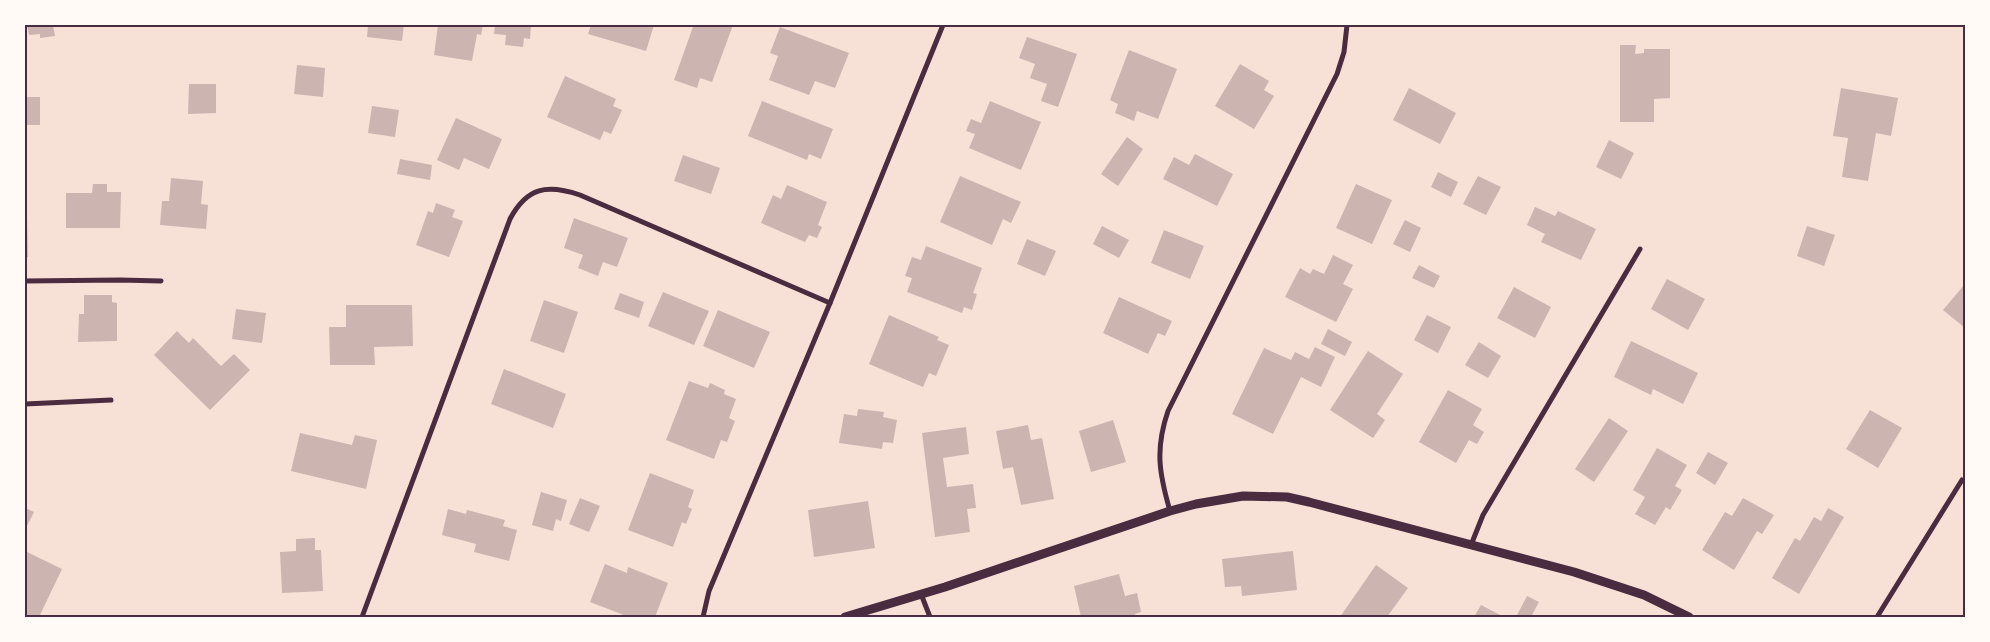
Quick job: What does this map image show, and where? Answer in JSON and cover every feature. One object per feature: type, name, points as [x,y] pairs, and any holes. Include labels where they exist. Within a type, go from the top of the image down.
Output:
[{"type":"street","points":[[703,617],[710,591],[943,25]]},
{"type":"street","points":[[1170,511],[1159,465],[1160,438],[1168,411],[1337,74],[1344,52],[1347,25]]},
{"type":"street","points":[[362,617],[510,219],[522,200],[530,194],[538,190],[548,189],[569,191],[830,303]]},
{"type":"street","points":[[1472,544],[1483,514],[1640,249]]},
{"type":"street","points":[[25,281],[162,281]]},
{"type":"street","points":[[25,404],[111,400]]},
{"type":"street","points":[[1876,617],[1962,480]]},
{"type":"street","points":[[845,617],[921,594],[1170,511],[1222,498],[1243,496],[1287,497],[1472,544],[1620,586],[1644,595],[1689,617]]},
{"type":"street","points":[[921,594],[930,617]]},
{"type":"building","points":[[27,25],[53,25],[55,36],[40,38],[40,34],[29,35]]},
{"type":"building","points":[[368,25],[404,25],[402,41],[367,37]]},
{"type":"building","points":[[438,25],[483,25],[481,35],[477,34],[472,61],[434,55]]},
{"type":"building","points":[[495,25],[531,25],[530,39],[524,38],[523,47],[505,45],[506,35],[494,34]]},
{"type":"building","points":[[591,25],[654,25],[646,51],[588,34]]},
{"type":"building","points":[[687,25],[733,25],[712,82],[700,78],[697,88],[674,80],[693,27]]},
{"type":"building","points":[[780,27],[849,53],[835,88],[815,81],[809,95],[769,80],[778,56],[770,53]]},
{"type":"building","points":[[1027,37],[1077,54],[1058,107],[1041,101],[1047,84],[1030,78],[1035,64],[1019,58]]},
{"type":"building","points":[[1620,45],[1636,45],[1635,54],[1644,53],[1644,49],[1670,49],[1670,98],[1654,99],[1654,122],[1620,122]]},
{"type":"building","points":[[1129,50],[1177,69],[1158,119],[1137,111],[1134,121],[1115,113],[1118,104],[1110,100]]},
{"type":"building","points":[[1240,64],[1269,81],[1264,90],[1274,96],[1254,129],[1215,106]]},
{"type":"building","points":[[297,65],[325,68],[323,97],[294,94]]},
{"type":"building","points":[[565,76],[616,99],[613,106],[622,110],[611,134],[604,131],[600,140],[547,117]]},
{"type":"building","points":[[189,84],[216,84],[216,113],[188,114]]},
{"type":"building","points":[[1409,88],[1456,113],[1440,144],[1393,120]]},
{"type":"building","points":[[1841,88],[1898,98],[1891,136],[1876,133],[1868,181],[1842,177],[1848,138],[1833,136]]},
{"type":"building","points":[[25,97],[40,97],[40,125],[25,125]]},
{"type":"building","points":[[762,101],[833,129],[821,159],[809,154],[807,160],[748,136]]},
{"type":"building","points":[[990,101],[1041,122],[1021,170],[969,148],[975,134],[966,131],[971,119],[981,123]]},
{"type":"building","points":[[372,106],[399,110],[395,137],[368,133]]},
{"type":"building","points":[[456,118],[502,139],[489,169],[464,158],[459,170],[437,160]]},
{"type":"building","points":[[1127,137],[1143,149],[1118,186],[1101,174]]},
{"type":"building","points":[[1609,140],[1634,153],[1621,179],[1596,167]]},
{"type":"building","points":[[1195,154],[1233,174],[1217,206],[1163,179],[1174,157],[1189,165]]},
{"type":"building","points":[[683,155],[720,168],[711,194],[674,181]]},
{"type":"building","points":[[400,159],[432,165],[430,180],[397,174]]},
{"type":"building","points":[[1438,172],[1458,182],[1451,197],[1431,187]]},
{"type":"building","points":[[960,176],[1021,202],[1011,223],[1003,219],[992,245],[940,222]]},
{"type":"building","points":[[1478,176],[1501,187],[1486,215],[1463,204]]},
{"type":"building","points":[[171,178],[203,181],[201,204],[208,205],[206,229],[160,225],[162,201],[169,201]]},
{"type":"building","points":[[93,184],[107,184],[107,192],[121,192],[120,228],[66,228],[66,193],[92,193]]},
{"type":"building","points":[[1356,184],[1392,200],[1372,244],[1336,228]]},
{"type":"building","points":[[787,185],[827,202],[818,225],[822,227],[817,238],[809,235],[805,242],[761,223],[773,195],[781,199]]},
{"type":"building","points":[[436,203],[455,210],[452,217],[463,221],[449,257],[416,245],[428,211],[433,213]]},
{"type":"building","points":[[1535,207],[1555,216],[1558,211],[1596,229],[1581,260],[1541,242],[1545,234],[1527,225]]},
{"type":"building","points":[[25,215],[27,215],[28,257],[25,257]]},
{"type":"building","points":[[574,218],[628,238],[617,267],[603,262],[598,276],[578,268],[583,255],[564,248]]},
{"type":"building","points":[[1405,220],[1421,228],[1410,252],[1393,244]]},
{"type":"building","points":[[1102,226],[1129,240],[1119,258],[1093,244]]},
{"type":"building","points":[[1807,226],[1835,235],[1824,266],[1797,256]]},
{"type":"building","points":[[1164,230],[1204,246],[1190,279],[1151,263]]},
{"type":"building","points":[[1027,239],[1056,251],[1045,276],[1017,264]]},
{"type":"building","points":[[926,246],[982,268],[973,293],[977,294],[972,310],[964,307],[962,313],[907,292],[912,278],[905,276],[912,257],[921,260]]},
{"type":"building","points":[[1333,255],[1353,265],[1343,284],[1353,289],[1336,322],[1285,297],[1300,268],[1310,274],[1313,269],[1324,274]]},
{"type":"building","points":[[1419,265],[1440,276],[1434,288],[1412,278]]},
{"type":"building","points":[[1667,279],[1705,299],[1688,330],[1651,309]]},
{"type":"building","points":[[1965,284],[1965,328],[1943,310]]},
{"type":"building","points":[[1514,287],[1551,307],[1535,338],[1497,318]]},
{"type":"building","points":[[663,292],[709,311],[694,345],[648,326]]},
{"type":"building","points":[[620,293],[644,302],[639,318],[614,309]]},
{"type":"building","points":[[84,295],[112,295],[112,302],[117,303],[117,341],[78,342],[79,314],[84,314]]},
{"type":"building","points":[[1119,297],[1172,321],[1165,336],[1158,333],[1148,354],[1103,333]]},
{"type":"building","points":[[544,300],[578,312],[564,353],[530,341]]},
{"type":"building","points":[[346,305],[412,305],[413,346],[374,347],[375,365],[330,365],[329,327],[346,327]]},
{"type":"building","points":[[236,309],[266,313],[262,343],[232,339]]},
{"type":"building","points":[[718,310],[770,332],[754,368],[703,346]]},
{"type":"building","points":[[889,315],[939,337],[937,340],[949,345],[936,376],[929,373],[923,387],[869,364]]},
{"type":"building","points":[[1427,315],[1451,327],[1438,353],[1414,340]]},
{"type":"building","points":[[1328,329],[1352,342],[1345,356],[1321,344]]},
{"type":"building","points":[[177,331],[189,343],[193,338],[221,366],[234,354],[250,370],[210,410],[154,355]]},
{"type":"building","points":[[1631,341],[1698,373],[1683,404],[1653,389],[1651,395],[1614,377]]},
{"type":"building","points":[[1479,342],[1501,356],[1488,378],[1465,365]]},
{"type":"building","points":[[1315,347],[1335,357],[1321,387],[1301,377],[1273,434],[1232,414],[1264,348],[1291,360],[1295,352],[1309,359]]},
{"type":"building","points":[[1368,351],[1403,374],[1377,414],[1385,420],[1373,438],[1330,410]]},
{"type":"building","points":[[504,369],[566,394],[553,428],[491,404]]},
{"type":"building","points":[[689,381],[708,388],[710,383],[725,390],[724,394],[736,399],[729,418],[735,421],[727,442],[721,440],[714,459],[666,440]]},
{"type":"building","points":[[1448,390],[1482,409],[1473,425],[1484,432],[1477,444],[1469,440],[1456,463],[1419,442]]},
{"type":"building","points":[[858,409],[884,412],[883,417],[897,420],[893,443],[883,442],[882,449],[839,443],[844,414],[857,416]]},
{"type":"building","points":[[1870,410],[1902,428],[1878,468],[1846,449]]},
{"type":"building","points":[[1609,418],[1628,431],[1594,482],[1575,469]]},
{"type":"building","points":[[1113,420],[1126,462],[1091,472],[1079,431]]},
{"type":"building","points":[[1028,425],[1031,440],[1042,438],[1054,499],[1021,505],[1013,467],[1003,469],[996,431]]},
{"type":"building","points":[[966,427],[969,454],[943,458],[947,487],[973,484],[976,508],[967,509],[970,532],[935,537],[922,433]]},
{"type":"building","points":[[300,433],[352,445],[355,435],[377,440],[366,489],[291,471]]},
{"type":"building","points":[[1657,448],[1687,465],[1675,486],[1682,490],[1670,510],[1666,507],[1655,525],[1635,514],[1645,497],[1633,490]]},
{"type":"building","points":[[1708,452],[1728,463],[1715,485],[1696,473]]},
{"type":"building","points":[[650,473],[694,490],[688,507],[692,509],[686,524],[682,522],[673,547],[628,530]]},
{"type":"building","points":[[541,492],[567,500],[561,521],[556,519],[553,531],[532,525]]},
{"type":"building","points":[[580,498],[600,506],[589,532],[569,524]]},
{"type":"building","points":[[1743,498],[1774,515],[1762,534],[1757,531],[1734,570],[1702,550],[1725,512],[1732,516]]},
{"type":"building","points":[[868,501],[875,548],[814,557],[808,510]]},
{"type":"building","points":[[25,508],[34,512],[25,530]]},
{"type":"building","points":[[1828,508],[1844,517],[1799,594],[1772,578],[1795,538],[1800,541],[1814,517],[1821,521]]},
{"type":"building","points":[[448,509],[466,514],[467,510],[505,520],[503,526],[517,530],[509,561],[474,552],[476,544],[442,535]]},
{"type":"building","points":[[315,538],[315,550],[321,550],[323,591],[282,593],[280,552],[296,551],[296,539]]},
{"type":"building","points":[[25,551],[62,569],[39,617],[25,617]]},
{"type":"building","points":[[1293,551],[1297,590],[1242,596],[1241,586],[1225,587],[1222,559]]},
{"type":"building","points":[[605,564],[627,573],[628,567],[668,583],[655,617],[629,617],[590,602]]},
{"type":"building","points":[[1376,565],[1408,588],[1387,617],[1340,617]]},
{"type":"building","points":[[1119,574],[1125,596],[1137,593],[1141,612],[1135,614],[1136,617],[1081,617],[1074,586]]},
{"type":"building","points":[[1527,596],[1539,602],[1531,617],[1516,617]]},
{"type":"building","points":[[1481,605],[1504,617],[1474,617]]}]
